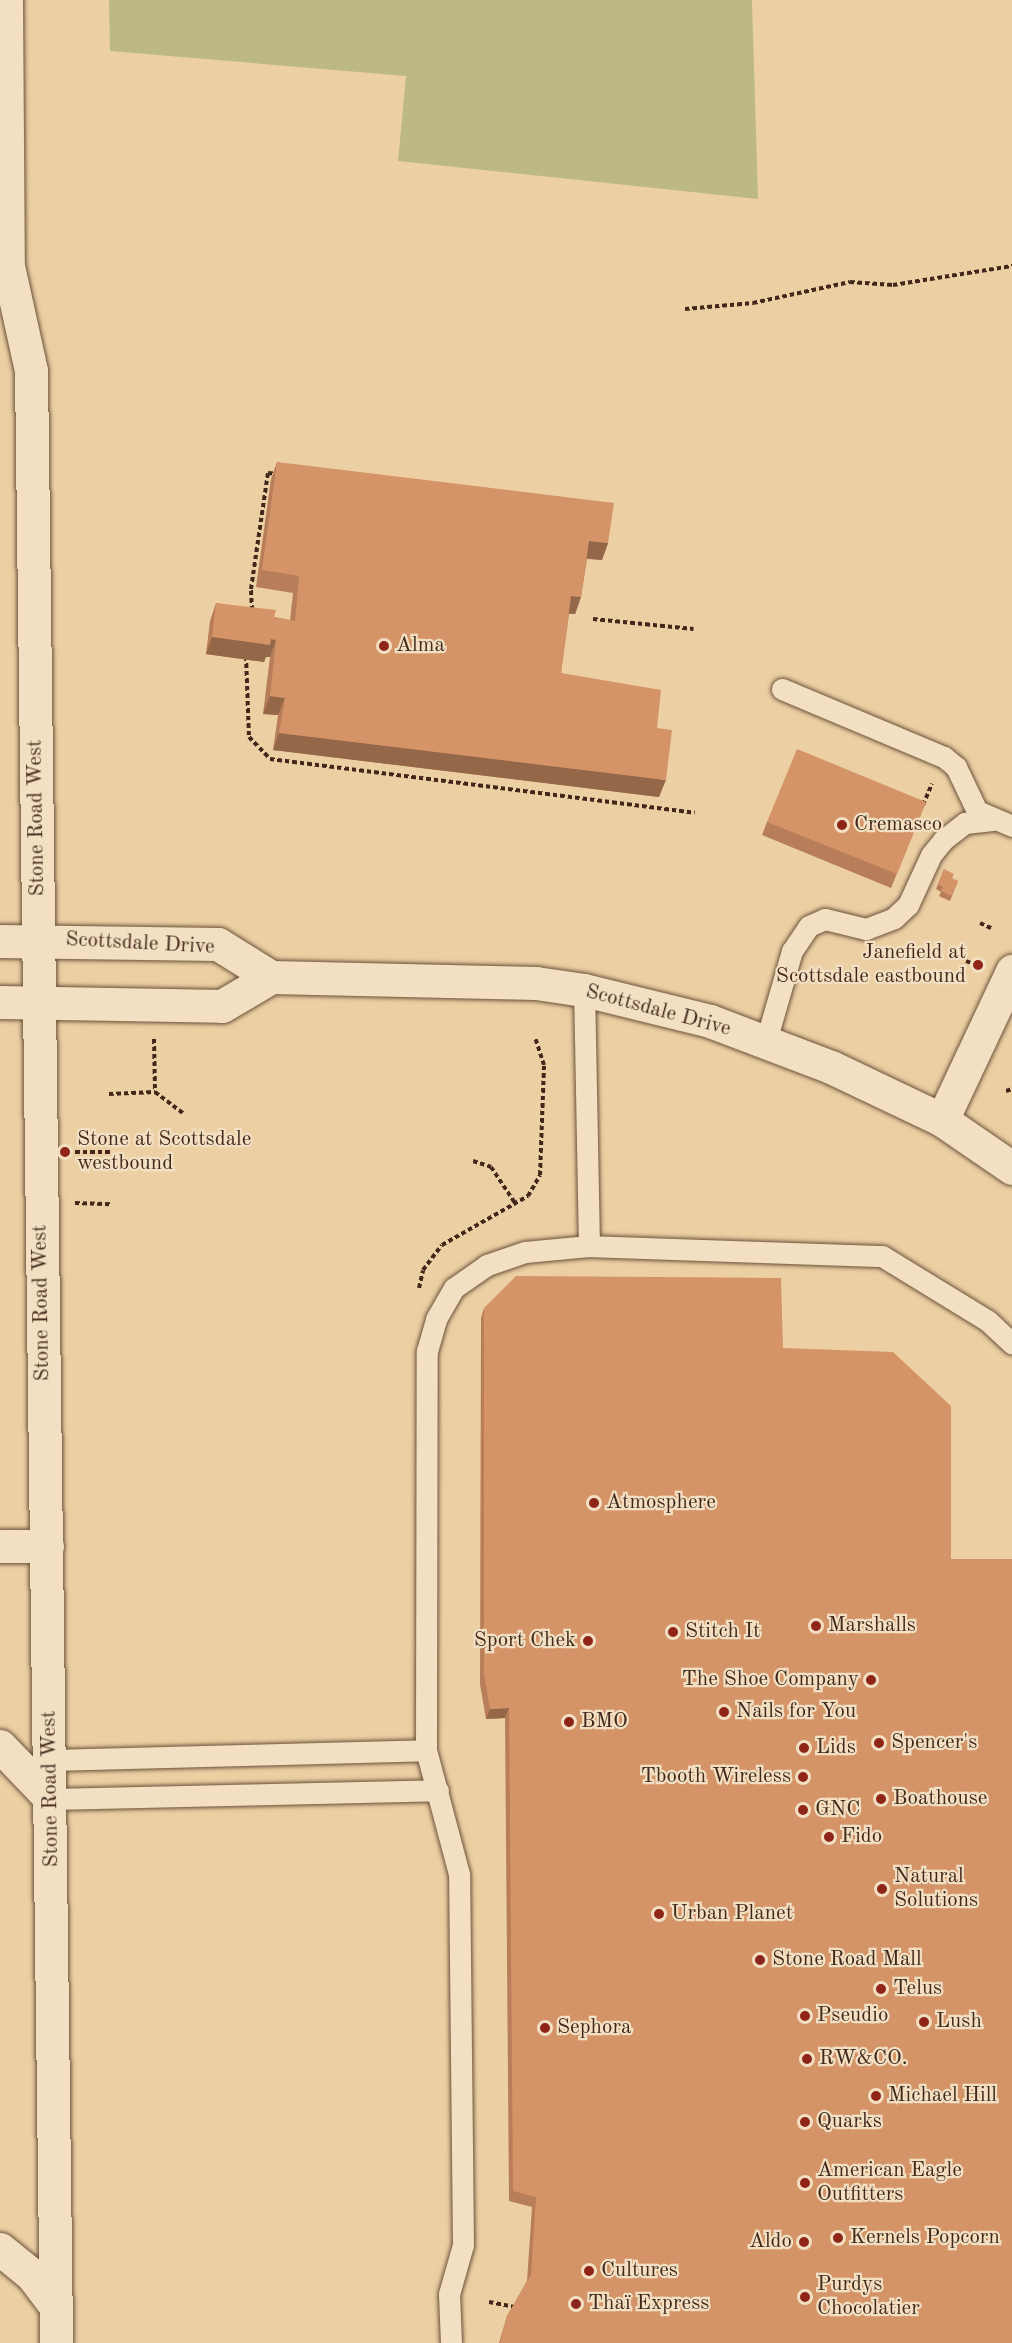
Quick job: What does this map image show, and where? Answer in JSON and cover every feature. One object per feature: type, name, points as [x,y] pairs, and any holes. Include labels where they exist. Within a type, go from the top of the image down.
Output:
[{"type":"main road","name":"Stone Road West","points":[[6,0],[8,266],[31,371],[37,1002],[51,1760],[56,2343]]},
{"type":"main road","name":"Stone Road West","points":[[0,301],[8,266]]},
{"type":"main road","name":"Scottsdale Drive","points":[[0,940],[218,944],[271,977],[536,983],[585,990],[710,1021],[766,1041],[889,1093],[942,1120],[1012,1168]]},
{"type":"main road","points":[[942,1120],[1012,971]]},
{"type":"main road","points":[[0,1002],[222,1005],[271,977]]},
{"type":"main road","points":[[0,1546],[47,1546]]},
{"type":"main road","points":[[0,1746],[51,1799]]},
{"type":"main road","points":[[0,2249],[32,2275],[55,2305]]},
{"type":"lane","points":[[782,689],[944,757],[956,767],[977,810],[1002,823]]},
{"type":"lane","points":[[766,1041],[792,951],[809,926],[825,919],[866,929],[894,918],[908,905],[931,855],[944,840],[965,823],[1002,823]]},
{"type":"lane","points":[[585,990],[589,1246]]},
{"type":"lane","points":[[451,2343],[449,2294],[463,2245],[459,1874],[426,1750],[428,1351],[435,1318],[454,1288],[487,1265],[525,1252],[589,1246],[882,1256],[988,1321],[1012,1343]]},
{"type":"lane","points":[[51,1760],[426,1750]]},
{"type":"lane","points":[[51,1799],[438,1790]]},
{"type":"path","points":[[685,309],[753,303],[850,282],[893,285],[1012,266]]},
{"type":"path","points":[[252,613],[251,589],[268,473],[290,476]]},
{"type":"path","points":[[593,619],[694,629]]},
{"type":"path","points":[[247,647],[244,670],[249,737],[270,759],[695,813]]},
{"type":"path","points":[[918,816],[944,757]]},
{"type":"path","points":[[912,801],[923,806]]},
{"type":"path","points":[[980,923],[993,929]]},
{"type":"path","points":[[966,961],[978,965]]},
{"type":"path","points":[[154,1032],[155,1092]]},
{"type":"path","points":[[417,1300],[423,1270],[442,1245],[528,1196],[540,1175],[544,1065],[535,1038]]},
{"type":"path","points":[[1006,1091],[1012,1089]]},
{"type":"path","points":[[109,1094],[155,1092],[183,1113]]},
{"type":"path","points":[[65,1152],[110,1152]]},
{"type":"path","points":[[473,1161],[491,1167],[515,1203]]},
{"type":"path","points":[[67,1203],[111,1204]]},
{"type":"path","points":[[489,2302],[514,2307],[523,2314]]},
{"type":"shaded area","points":[[109,0],[752,0],[758,199],[398,161],[406,76],[110,51]]},
{"type":"building","name":"Alma","points":[[277,462],[614,503],[608,543],[589,541],[581,597],[571,596],[561,673],[661,690],[657,728],[672,730],[666,780],[279,733],[285,698],[270,696],[276,640],[271,639],[270,645],[212,637],[216,603],[276,610],[274,617],[295,621],[299,576],[262,570]]},
{"type":"building","name":"Cremasco","points":[[797,749],[926,802],[897,874],[767,822]]},
{"type":"building","points":[[944,869],[954,874],[952,878],[958,881],[951,896],[941,891],[943,887],[938,884]]},
{"type":"building","name":"Stone Road Mall","points":[[516,1276],[781,1278],[783,1348],[893,1352],[951,1406],[951,1559],[1012,1559],[1012,2343],[500,2343],[507,2316],[531,2275],[536,2197],[513,2191],[509,1708],[490,1709],[484,1675],[484,1308]]},
{"type":"place","name":"Alma","points":[[384,646]]},
{"type":"place","name":"Cremasco","points":[[842,825]]},
{"type":"place","name":"Janefield at Scottsdale eastbound","points":[[978,965]]},
{"type":"place","name":"Stone at Scottsdale westbound","points":[[65,1152]]},
{"type":"place","name":"Atmosphere","points":[[594,1503]]},
{"type":"place","name":"Marshalls","points":[[816,1626]]},
{"type":"place","name":"Stitch It","points":[[673,1632]]},
{"type":"place","name":"Sport Chek","points":[[588,1641]]},
{"type":"place","name":"The Shoe Company","points":[[871,1680]]},
{"type":"place","name":"Nails for You","points":[[724,1712]]},
{"type":"place","name":"BMO","points":[[569,1722]]},
{"type":"place","name":"Spencer's","points":[[879,1743]]},
{"type":"place","name":"Lids","points":[[804,1748]]},
{"type":"place","name":"Tbooth Wireless","points":[[803,1777]]},
{"type":"place","name":"Boathouse","points":[[881,1799]]},
{"type":"place","name":"GNC","points":[[803,1810]]},
{"type":"place","name":"Fido","points":[[829,1837]]},
{"type":"place","name":"Natural Solutions","points":[[882,1889]]},
{"type":"place","name":"Urban Planet","points":[[659,1914]]},
{"type":"place","name":"Stone Road Mall","points":[[760,1960]]},
{"type":"place","name":"Telus","points":[[881,1989]]},
{"type":"place","name":"Pseudio","points":[[805,2016]]},
{"type":"place","name":"Lush","points":[[924,2022]]},
{"type":"place","name":"Sephora","points":[[545,2028]]},
{"type":"place","name":"RW&CO.","points":[[807,2059]]},
{"type":"place","name":"Michael Hill","points":[[876,2096]]},
{"type":"place","name":"Quarks","points":[[805,2122]]},
{"type":"place","name":"American Eagle Outfitters","points":[[805,2183]]},
{"type":"place","name":"Kernels Popcorn","points":[[838,2238]]},
{"type":"place","name":"Aldo","points":[[804,2242]]},
{"type":"place","name":"Cultures","points":[[589,2271]]},
{"type":"place","name":"Purdys Chocolatier","points":[[805,2297]]},
{"type":"place","name":"Thaï Express","points":[[576,2304]]}]
